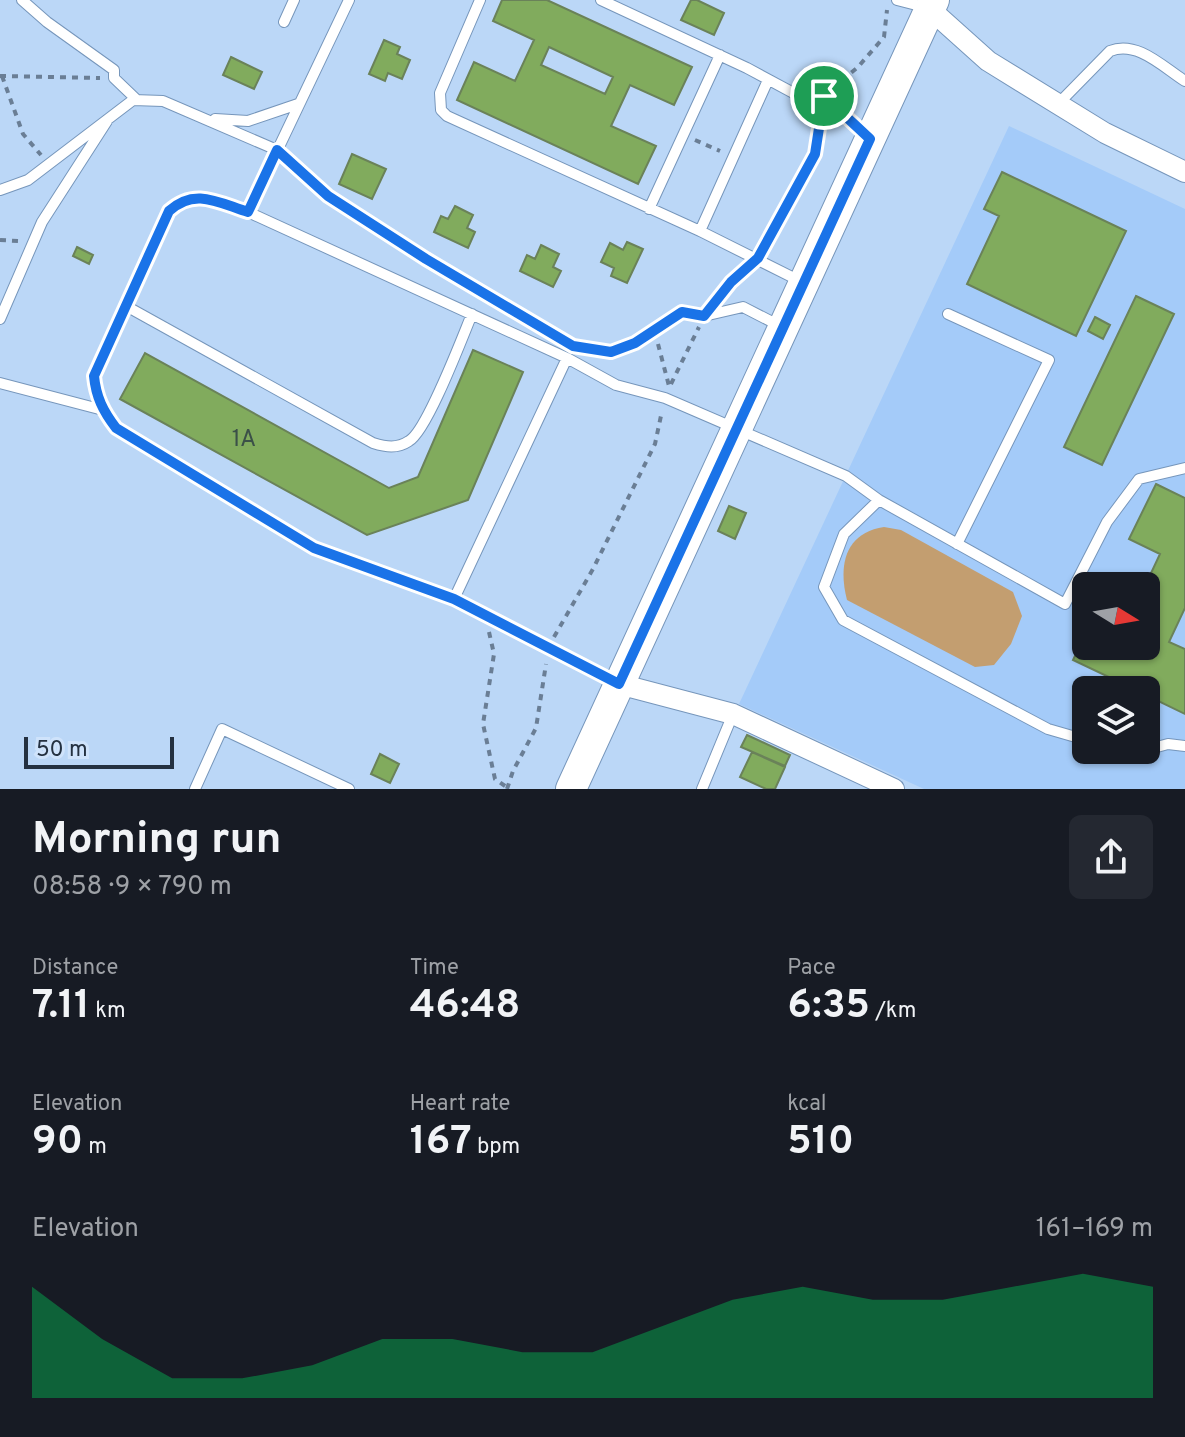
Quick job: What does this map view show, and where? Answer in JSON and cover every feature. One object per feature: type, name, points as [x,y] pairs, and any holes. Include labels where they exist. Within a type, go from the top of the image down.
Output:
[{"type":"main road","points":[[571,789],[932,4]]},
{"type":"street","points":[[932,4],[988,61],[1105,133],[1185,172]]},
{"type":"street","points":[[619,684],[733,714],[894,789]]},
{"type":"lane","points":[[22,0],[114,70],[114,78],[137,100]]},
{"type":"lane","points":[[284,22],[294,0]]},
{"type":"lane","points":[[248,212],[349,0]]},
{"type":"lane","points":[[480,0],[440,93],[441,110],[447,116],[758,258],[804,283]]},
{"type":"lane","points":[[601,0],[720,55],[799,96],[824,96],[870,139]]},
{"type":"lane","points":[[897,0],[932,4]]},
{"type":"lane","points":[[1058,104],[1110,51],[1119,48],[1138,51],[1185,81]]},
{"type":"lane","points":[[649,209],[720,55]]},
{"type":"lane","points":[[700,231],[768,80]]},
{"type":"lane","points":[[0,190],[28,180],[111,115],[137,100],[163,101],[277,150],[328,196],[426,259],[573,346],[611,352],[635,343],[682,312],[704,316],[743,307],[783,328]]},
{"type":"lane","points":[[205,119],[248,121],[298,104]]},
{"type":"lane","points":[[0,319],[42,222],[111,115]]},
{"type":"lane","points":[[619,684],[454,599],[314,548],[116,428],[103,410],[95,391],[94,376],[169,211],[190,197],[248,212],[567,358],[616,385],[667,392],[738,428],[846,476],[879,500],[1065,604],[1107,522],[1139,479],[1185,468]]},
{"type":"lane","points":[[126,306],[373,443],[386,446],[398,446],[419,434],[472,314]]},
{"type":"lane","points":[[948,314],[1049,360],[957,544]]},
{"type":"lane","points":[[454,599],[567,358]]},
{"type":"lane","points":[[0,383],[103,410]]},
{"type":"lane","points":[[879,500],[844,534],[824,587],[843,620],[1048,729],[1072,736]]},
{"type":"lane","points":[[702,789],[733,714]]},
{"type":"lane","points":[[195,789],[222,729],[349,789]]},
{"type":"lane","points":[[1160,746],[1185,746]]},
{"type":"path","points":[[484,614],[494,654],[483,724],[495,779],[508,788],[513,771],[536,728],[548,647],[593,569],[655,444],[667,392],[704,316],[731,282],[758,258],[815,154],[824,96],[858,67],[884,37],[888,0]]},
{"type":"path","points":[[48,163],[23,134],[1,76],[114,78]]},
{"type":"path","points":[[685,134],[733,158]]},
{"type":"path","points":[[654,330],[667,392]]},
{"type":"shaded area","points":[[1009,126],[1185,209],[1185,789],[924,789],[739,704]]},
{"type":"shaded area","points":[[884,527],[901,530],[1013,592],[1022,616],[1011,644],[994,665],[975,667],[847,600],[844,563],[848,553],[860,536]]},
{"type":"building","points":[[502,0],[547,0],[692,67],[674,105],[630,85],[611,126],[656,146],[638,184],[457,100],[474,62],[515,81],[534,40],[493,21]],"holes":[[[549,47],[613,77],[605,94],[541,65]]]},
{"type":"building","points":[[691,0],[724,13],[714,35],[681,20]]},
{"type":"building","points":[[384,40],[400,47],[397,54],[410,60],[402,79],[388,73],[385,81],[369,74]]},
{"type":"building","points":[[231,57],[262,72],[254,89],[223,75]]},
{"type":"building","points":[[352,154],[386,169],[372,199],[339,184]]},
{"type":"building","points":[[1002,172],[1126,231],[1076,336],[967,284],[999,216],[984,209]]},
{"type":"building","points":[[455,206],[473,215],[467,228],[475,232],[468,248],[434,232],[441,216],[448,219]]},
{"type":"building","points":[[627,242],[643,249],[627,283],[611,276],[614,268],[601,262],[610,243],[623,250]]},
{"type":"building","points":[[541,245],[559,254],[553,267],[561,271],[553,287],[520,271],[527,255],[535,259]]},
{"type":"building","points":[[77,247],[93,255],[89,264],[73,256]]},
{"type":"building","points":[[1136,296],[1174,314],[1102,465],[1064,447]]},
{"type":"building","points":[[1095,317],[1110,325],[1103,339],[1088,331]]},
{"type":"building","points":[[473,350],[523,372],[468,500],[367,535],[120,399],[145,353],[389,488],[418,477]]},
{"type":"building","points":[[1156,484],[1185,498],[1185,608],[1169,642],[1185,649],[1185,714],[1160,702],[1160,676],[1107,676],[1073,660],[1160,660],[1160,572],[1152,572],[1160,554],[1129,539]]},
{"type":"building","points":[[729,506],[746,513],[735,539],[718,531]]},
{"type":"building","points":[[747,735],[790,755],[785,766],[741,747]]},
{"type":"building","points":[[752,752],[785,767],[775,789],[766,789],[740,777]]},
{"type":"building","points":[[380,754],[399,764],[390,783],[371,774]]},
{"type":"route","points":[[824,96],[870,139],[619,684],[454,599],[314,548],[116,428],[103,410],[95,391],[94,376],[169,211],[190,197],[248,212],[277,150],[328,196],[426,259],[573,346],[611,352],[635,343],[682,312],[704,316],[731,282],[758,258],[815,154],[824,96]]}]
